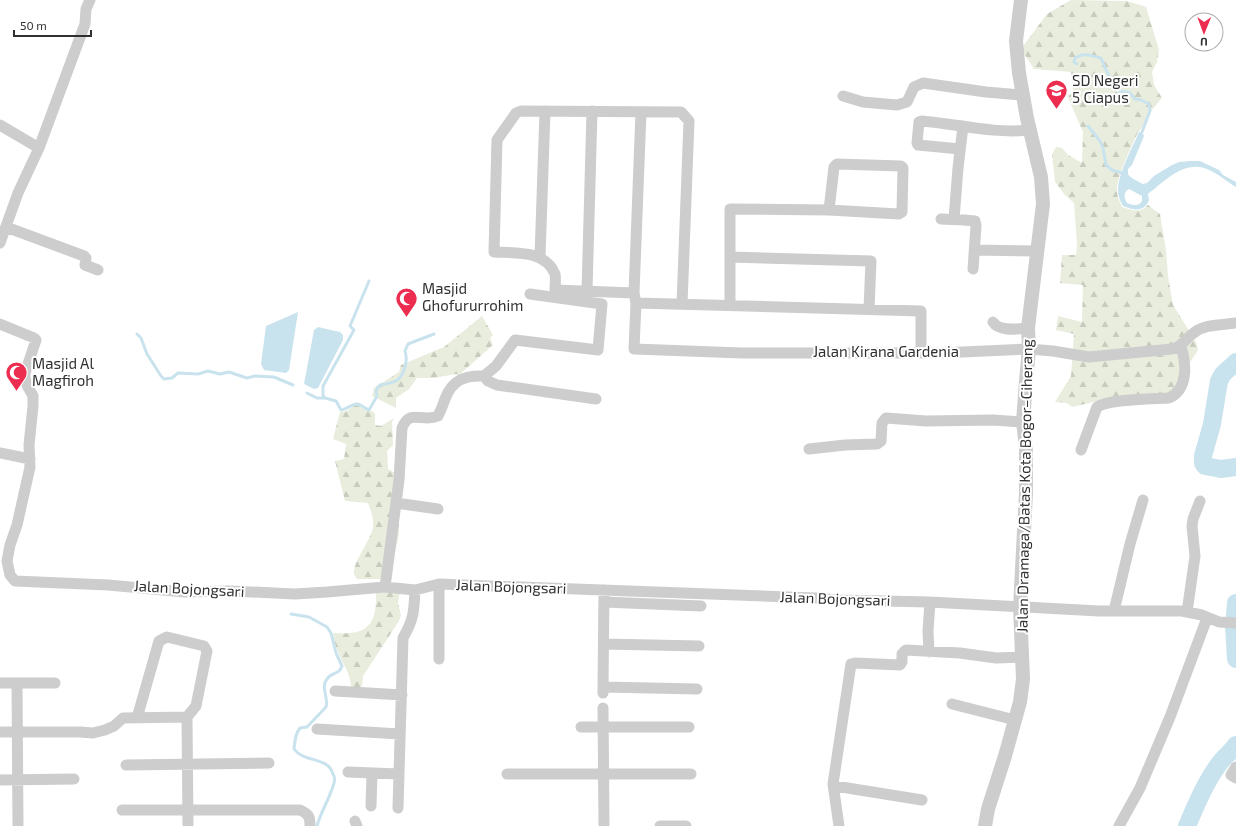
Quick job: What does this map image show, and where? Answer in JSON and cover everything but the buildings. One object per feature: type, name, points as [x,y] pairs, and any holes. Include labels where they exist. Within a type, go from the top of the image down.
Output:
[{"type":"street","points":[[0,243],[18,193],[39,148],[85,24],[86,9],[90,0]]},
{"type":"street","name":"Jalan Dramaga/Batas Kota Bogor–Ciherang","points":[[985,826],[988,809],[1015,720],[1023,679],[1020,607],[1026,493],[1026,447],[1023,422],[1029,349],[1028,328],[1036,251],[1043,204],[1043,190],[1038,161],[1022,95],[1019,73],[1016,41],[1021,0]]},
{"type":"street","points":[[843,96],[863,102],[903,104],[909,99],[914,87],[923,83],[986,92],[1022,95]]},
{"type":"street","points":[[682,304],[689,121],[681,112],[521,111],[516,113],[498,140],[494,252],[528,254],[540,257],[549,264],[555,276],[555,290],[588,291],[682,304],[921,311],[921,353]]},
{"type":"street","points":[[540,257],[545,111]]},
{"type":"street","points":[[588,291],[592,111]]},
{"type":"street","points":[[635,298],[642,112]]},
{"type":"street","points":[[960,149],[918,145],[918,123],[922,121],[944,122],[997,131],[1030,130]]},
{"type":"street","points":[[0,125],[39,148]]},
{"type":"street","points":[[954,219],[963,126]]},
{"type":"street","points":[[730,305],[730,210],[829,210],[901,214],[903,168],[901,166],[837,164],[834,167],[829,210]]},
{"type":"street","points":[[941,219],[975,221],[976,226],[973,269]]},
{"type":"street","points":[[6,227],[84,256],[86,258],[86,266],[98,270]]},
{"type":"street","points":[[975,250],[1036,251]]},
{"type":"street","points":[[730,257],[871,261],[869,309]]},
{"type":"street","points":[[385,587],[396,503],[402,428],[408,418],[430,418],[438,416],[452,386],[459,380],[476,376],[484,376],[496,366],[515,340],[598,350],[602,304],[530,294]]},
{"type":"street","name":"Jalan Kirana Gardenia","points":[[635,298],[634,349],[742,353],[921,353],[1029,349],[1098,357],[1167,350],[1181,346]]},
{"type":"street","points":[[993,322],[994,325],[1000,328],[1028,328]]},
{"type":"street","points":[[1081,450],[1097,407],[1111,402],[1169,398],[1174,395],[1180,388],[1184,376],[1185,360],[1181,346],[1191,335],[1201,329],[1236,323]]},
{"type":"street","points":[[0,324],[36,340],[25,373],[27,385],[33,396],[29,445],[30,459],[0,453]]},
{"type":"street","points":[[484,376],[488,381],[497,385],[596,399]]},
{"type":"street","points":[[809,449],[845,445],[877,444],[881,441],[882,423],[886,418],[926,421],[993,420],[1023,422]]},
{"type":"street","name":"Jalan Bojongsari","points":[[30,459],[27,482],[7,561],[8,572],[17,582],[108,585],[185,592],[230,591],[308,594],[385,587],[415,590],[439,584],[838,600],[930,602],[1114,611],[1187,612],[1202,615],[1219,622],[1234,623]]},
{"type":"street","points":[[1114,611],[1130,544],[1143,500]]},
{"type":"street","points":[[1187,612],[1195,556],[1192,526],[1200,501]]},
{"type":"street","points":[[396,503],[438,509]]},
{"type":"street","points":[[439,584],[439,659]]},
{"type":"street","points":[[398,808],[403,638],[411,624],[414,610],[415,590]]},
{"type":"street","points":[[604,590],[603,690],[697,689]]},
{"type":"street","points":[[929,652],[928,631],[930,602]]},
{"type":"street","points":[[604,606],[701,606]]},
{"type":"street","points":[[1119,826],[1140,788],[1170,717],[1207,618]]},
{"type":"street","points":[[137,718],[159,641],[167,637],[204,646],[207,651],[196,706],[187,717],[188,826]]},
{"type":"street","points":[[604,644],[699,646]]},
{"type":"street","points":[[839,826],[833,784],[852,664],[900,665],[902,662],[902,654],[906,650],[960,653],[996,658],[1023,657]]},
{"type":"street","points":[[0,683],[55,683]]},
{"type":"street","points":[[17,683],[16,732],[18,826]]},
{"type":"street","points":[[335,691],[402,695]]},
{"type":"street","points":[[952,704],[1015,720]]},
{"type":"street","points":[[603,708],[604,826]]},
{"type":"street","points":[[0,732],[93,733],[110,728],[123,718],[187,717]]},
{"type":"street","points":[[581,727],[689,727]]},
{"type":"street","points":[[317,729],[400,734]]},
{"type":"street","points":[[126,765],[270,763]]},
{"type":"street","points":[[1236,767],[1231,775],[1236,778]]},
{"type":"street","points":[[348,772],[399,774]]},
{"type":"street","points":[[371,806],[372,773]]},
{"type":"street","points":[[507,774],[691,774]]},
{"type":"street","points":[[0,780],[74,779]]},
{"type":"street","points":[[833,784],[835,786],[922,800]]},
{"type":"street","points":[[122,810],[300,810],[307,813],[310,818],[310,826]]},
{"type":"street","points":[[660,826],[686,826]]},
{"type":"green space","points":[[1071,0],[1127,1],[1146,7],[1159,50],[1157,62],[1152,72],[1154,85],[1162,98],[1150,112],[1138,132],[1128,153],[1119,178],[1117,192],[1122,207],[1133,210],[1142,210],[1148,205],[1160,214],[1173,305],[1196,342],[1198,350],[1187,367],[1191,371],[1167,400],[1111,398],[1072,407],[1067,403],[1055,402],[1071,376],[1074,334],[1056,330],[1058,316],[1082,322],[1083,285],[1060,283],[1062,255],[1076,255],[1077,244],[1074,203],[1065,195],[1055,182],[1052,154],[1056,147],[1062,148],[1068,155],[1082,163],[1083,132],[1067,95],[1074,94],[1071,72],[1034,69],[1021,49],[1047,14]]},
{"type":"green space","points":[[482,316],[493,335],[490,338],[493,345],[459,375],[456,374],[434,378],[417,378],[409,389],[396,398],[396,408],[372,396],[374,388],[399,372],[401,365],[444,347]]},
{"type":"green space","points":[[355,405],[360,406],[367,411],[372,411],[375,414],[375,425],[381,426],[394,418],[392,422],[393,445],[387,451],[388,469],[399,475],[399,535],[388,579],[357,579],[354,574],[356,563],[372,532],[373,518],[368,503],[345,501],[335,461],[344,459],[346,444],[333,439],[340,412],[347,411]]},
{"type":"green space","points":[[400,592],[398,603],[401,615],[399,621],[363,676],[362,686],[355,690],[351,688],[350,678],[337,650],[333,633],[353,633],[367,627],[374,614],[376,593]]},
{"type":"water","points":[[1139,132],[1142,132],[1144,136],[1132,165],[1128,169],[1129,176],[1133,179],[1143,184],[1147,183],[1154,176],[1179,162],[1200,161],[1219,170],[1223,175],[1236,182],[1236,187],[1207,169],[1190,167],[1175,173],[1148,194],[1149,200],[1141,209],[1131,209],[1123,206],[1118,195],[1120,177]],"holes":[[[1129,189],[1142,196],[1142,201],[1135,205],[1127,203],[1125,199],[1126,192]]]},
{"type":"water","points":[[298,312],[289,370],[286,373],[264,370],[261,364],[266,326]]},
{"type":"water","points":[[318,327],[340,332],[343,335],[343,340],[318,388],[314,389],[304,384],[314,330]]},
{"type":"water","points":[[1236,359],[1236,366],[1229,372],[1222,383],[1216,414],[1210,413],[1212,389],[1218,375]]},
{"type":"waterway","points":[[1077,64],[1074,62],[1075,58],[1082,55],[1101,58],[1107,72],[1120,91],[1130,93],[1135,99],[1149,104],[1150,111],[1142,132]]},
{"type":"waterway","points":[[1088,126],[1100,141],[1103,148],[1106,165],[1112,170],[1125,174]]},
{"type":"waterway","points":[[325,398],[323,395],[323,386],[354,330],[350,326],[369,281]]},
{"type":"waterway","points":[[137,334],[141,338],[147,354],[164,379],[172,378],[178,373],[198,374],[208,371],[220,374],[229,372],[247,378],[255,376],[274,377],[293,385]]},
{"type":"waterway","points":[[307,393],[317,398],[325,398],[336,401],[341,410],[357,404],[369,410],[377,396],[376,391],[380,385],[396,381],[402,375],[405,367],[405,351],[408,344],[434,334]]},
{"type":"waterway","points":[[1236,362],[1223,374],[1219,381],[1212,424],[1203,456],[1203,463],[1205,466],[1221,469],[1236,467]]},
{"type":"waterway","points":[[1236,603],[1234,626],[1236,659]]},
{"type":"waterway","points":[[291,614],[309,617],[327,627],[331,633],[336,653],[342,666],[340,670],[328,677],[325,682],[324,689],[327,704],[326,707],[307,727],[300,728],[295,740],[294,749],[298,753],[326,764],[330,768],[334,777],[335,781],[317,826]]},
{"type":"waterway","points":[[1187,826],[1209,779],[1221,761],[1236,745]]},
{"type":"place","name":"SD Negeri 5 Ciapus","points":[[1057,110]]},
{"type":"place","name":"Masjid Ghofururrohim","points":[[407,318]]},
{"type":"place","name":"Masjid Al Magfiroh","points":[[16,392]]}]
